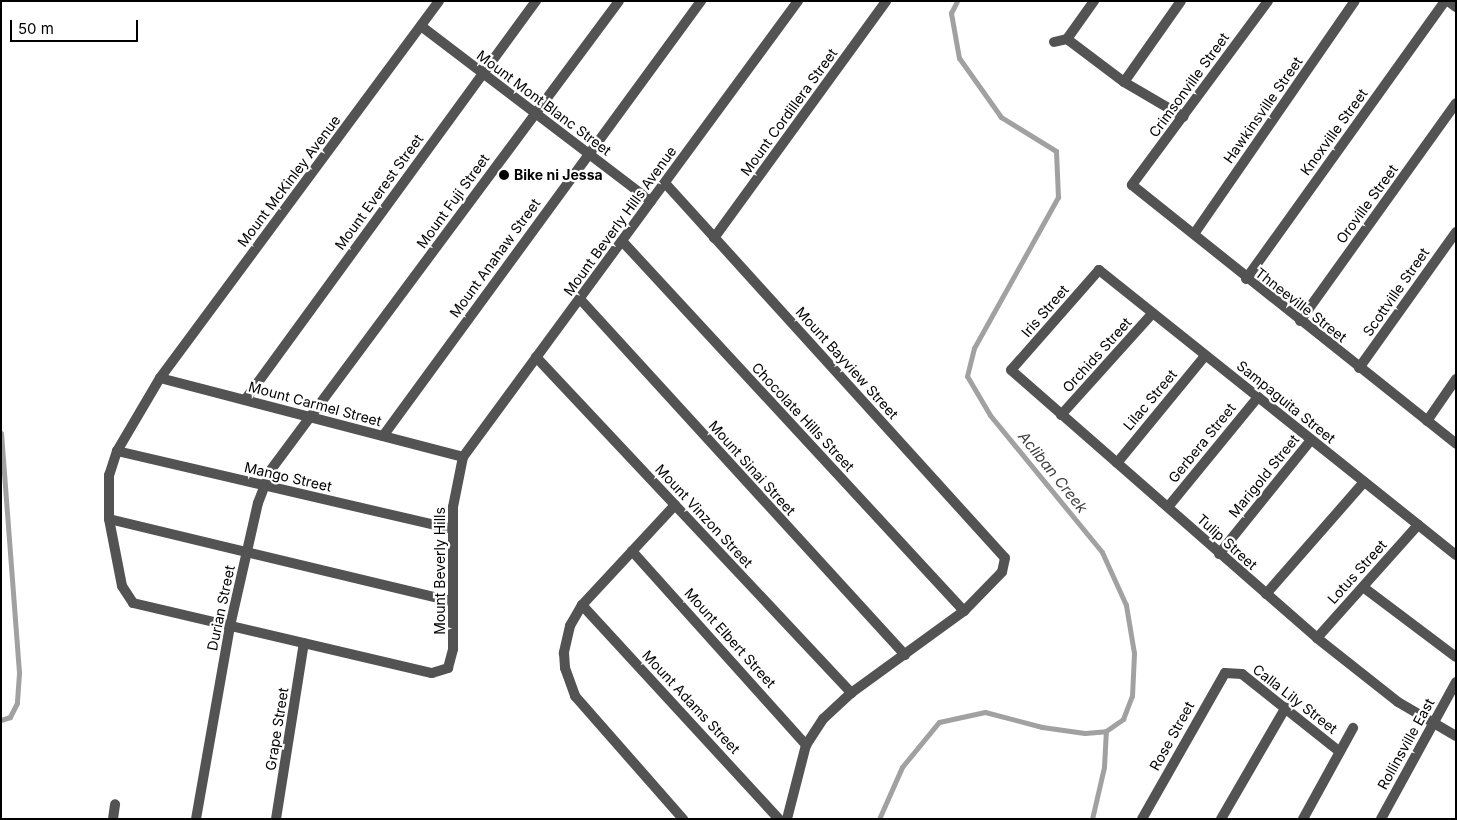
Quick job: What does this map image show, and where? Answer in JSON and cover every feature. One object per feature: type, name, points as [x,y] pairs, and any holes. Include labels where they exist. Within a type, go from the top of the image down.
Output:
[{"type":"street","name":"Mount McKinley Avenue","points":[[230,626],[140,606],[128,599],[122,586],[109,519],[110,474],[117,451],[160,378],[439,1]]},
{"type":"street","name":"Mount Everest Street","points":[[245,400],[536,1]]},
{"type":"street","name":"Mount Fuji Street","points":[[310,417],[619,1]]},
{"type":"street","name":"Mount Anahaw Street","points":[[383,436],[588,153],[702,1]]},
{"type":"street","name":"Mount Beverly Hills Avenue","points":[[463,457],[798,1]]},
{"type":"street","name":"Mount Cordillera Street","points":[[714,238],[886,1]]},
{"type":"street","points":[[1054,42],[1067,39],[1094,1]]},
{"type":"street","points":[[1124,82],[1181,1]]},
{"type":"street","name":"Crimsonville Street","points":[[1132,185],[1268,1]]},
{"type":"street","name":"Hawkinsville Street","points":[[1194,234],[1355,1]]},
{"type":"street","name":"Knoxville Street","points":[[1246,279],[1444,1]]},
{"type":"street","points":[[1448,1],[1456,7]]},
{"type":"street","name":"Mount Mont Blanc Street","points":[[421,26],[652,201]]},
{"type":"street","points":[[1067,39],[1124,82],[1184,116]]},
{"type":"street","name":"Oroville Street","points":[[1300,321],[1456,103]]},
{"type":"street","name":"Mount Bayview Street","points":[[664,183],[1002,553],[1005,563],[1002,572],[964,611]]},
{"type":"street","name":"Thneeville Street","points":[[1132,185],[1194,234],[1246,279],[1456,444]]},
{"type":"street","name":"Scottville Street","points":[[1358,368],[1456,232]]},
{"type":"street","name":"Chocolate Hills Street","points":[[622,241],[964,611]]},
{"type":"street","name":"Sampaguita Street","points":[[1099,270],[1456,555]]},
{"type":"street","name":"Iris Street","points":[[1011,370],[1099,270]]},
{"type":"street","name":"Mount Sinai Street","points":[[580,298],[905,655]]},
{"type":"street","name":"Orchids Street","points":[[1061,415],[1153,313]]},
{"type":"street","name":"Lilac Street","points":[[1117,462],[1205,356]]},
{"type":"street","name":"Mount Vinzon Street","points":[[536,357],[851,693]]},
{"type":"street","name":"Tulip Street","points":[[1011,370],[1318,638],[1398,702],[1456,736]]},
{"type":"street","name":"Mount Carmel Street","points":[[160,378],[463,457]]},
{"type":"street","points":[[1427,420],[1456,379]]},
{"type":"street","name":"Gerbera Street","points":[[1168,507],[1258,397]]},
{"type":"street","name":"Durian Street","points":[[196,819],[230,626],[264,485],[279,458],[310,417]]},
{"type":"street","name":"Marigold Street","points":[[1220,554],[1311,440]]},
{"type":"street","name":"Mango Street","points":[[117,451],[452,529]]},
{"type":"street","name":"Mount Beverly Hills","points":[[304,643],[432,672],[448,668],[452,661],[452,529],[455,489],[463,457]]},
{"type":"street","points":[[1266,594],[1364,482]]},
{"type":"street","points":[[675,505],[582,605],[570,626],[566,646],[565,668],[569,684],[575,696],[683,819]]},
{"type":"street","points":[[109,519],[451,601]]},
{"type":"street","name":"Lotus Street","points":[[1318,638],[1418,525]]},
{"type":"street","name":"Mount Elbert Street","points":[[632,551],[806,745]]},
{"type":"street","points":[[1362,587],[1456,657]]},
{"type":"street","name":"Mount Adams Street","points":[[582,605],[780,819]]},
{"type":"street","points":[[787,819],[806,745],[823,719],[851,693],[964,611]]},
{"type":"street","points":[[230,626],[304,643]]},
{"type":"street","name":"Grape Street","points":[[276,819],[304,643]]},
{"type":"street","name":"Calla Lily Street","points":[[1231,672],[1242,674],[1286,707],[1340,752]]},
{"type":"street","name":"Rose Street","points":[[1142,819],[1220,678],[1231,672]]},
{"type":"street","name":"Rollinsville East","points":[[1381,819],[1456,682]]},
{"type":"street","points":[[1221,819],[1286,707]]},
{"type":"street","points":[[1303,819],[1353,728]]},
{"type":"street","points":[[113,819],[116,804]]},
{"type":"waterway","name":"Acliban Creek","points":[[879,819],[902,767],[939,722],[985,712],[1042,727],[1085,733],[1106,731],[1123,719],[1132,696],[1134,653],[1126,605],[1102,552],[990,415],[967,376],[974,348],[1058,197],[1056,151],[1001,117],[959,58],[951,13],[957,1]]},
{"type":"waterway","points":[[1,433],[19,673],[17,703],[10,717],[1,720]]},
{"type":"waterway","points":[[1092,819],[1104,767],[1106,731]]},
{"type":"place","name":"Bike ni Jessa","points":[[504,175]]}]
